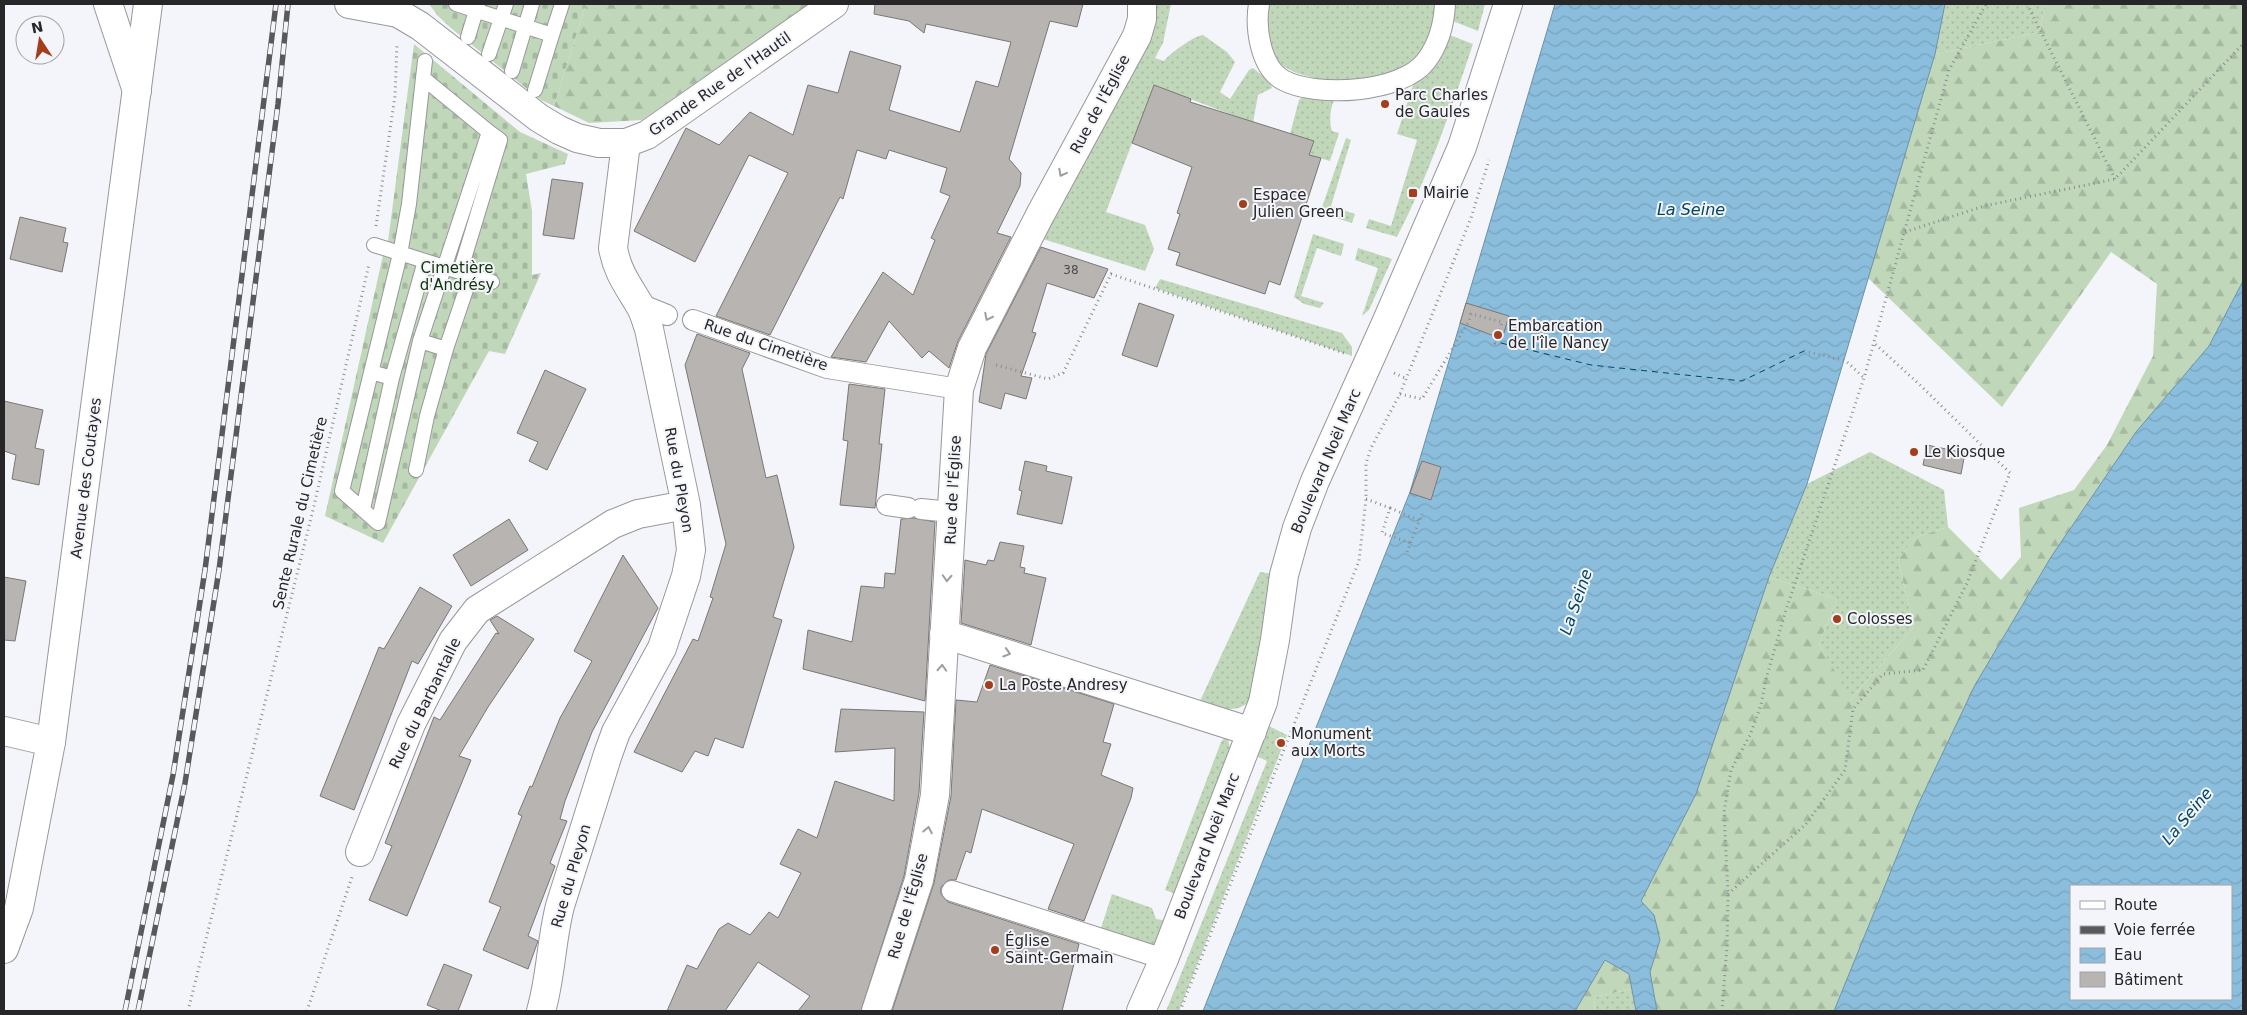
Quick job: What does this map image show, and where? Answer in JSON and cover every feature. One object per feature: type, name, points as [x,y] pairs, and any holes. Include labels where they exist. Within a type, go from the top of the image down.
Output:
[{"type":"street","points":[[108,4],[137,90]]},
{"type":"street","name":"Avenue des Coutayes","points":[[4,949],[19,908],[51,742],[148,4]]},
{"type":"street","points":[[349,4],[398,9]]},
{"type":"street","name":"Grande Rue de l'Hautil","points":[[398,9],[539,118],[559,130],[577,138],[598,143],[626,143],[647,135],[834,4]]},
{"type":"street","name":"Rue de l'Église","points":[[876,1011],[919,880],[935,795],[959,389],[972,348],[1040,215],[1136,36],[1142,19],[1142,4]]},
{"type":"street","points":[[1259,4],[1258,39],[1272,70],[1282,79],[1298,85],[1340,91],[1392,82],[1411,74],[1426,62],[1441,30],[1446,4]]},
{"type":"street","name":"Boulevard Noël Marc","points":[[1141,1011],[1164,958],[1263,702],[1275,640],[1284,575],[1297,528],[1462,147],[1508,4]]},
{"type":"street","name":"Rue du Pleyon","points":[[541,1011],[548,988],[556,919],[608,754],[616,732],[662,648],[686,576],[691,550],[686,505],[649,329],[640,304],[622,278],[616,264],[613,248],[626,143]]},
{"type":"street","points":[[640,304],[667,315]]},
{"type":"street","name":"Rue du Cimetière","points":[[693,320],[827,368],[959,389]]},
{"type":"street","name":"Rue du Barbantalle","points":[[360,852],[411,724],[453,641],[477,610],[613,524],[638,514],[686,505]]},
{"type":"street","points":[[887,506],[951,512]]},
{"type":"street","points":[[944,634],[1252,732]]},
{"type":"street","points":[[4,731],[51,742]]},
{"type":"street","points":[[952,890],[1164,958]]},
{"type":"lane","points":[[456,4],[477,7],[501,18],[552,35]]},
{"type":"lane","points":[[489,54],[506,4]]},
{"type":"lane","points":[[512,71],[532,4]]},
{"type":"lane","points":[[535,90],[562,4]]},
{"type":"lane","points":[[468,37],[477,7]]},
{"type":"lane","points":[[425,61],[409,204],[400,254],[342,491],[378,522],[420,340],[489,132]]},
{"type":"lane","points":[[416,470],[427,416],[500,140],[423,78]]},
{"type":"lane","points":[[374,245],[492,282]]},
{"type":"lane","points":[[362,509],[392,378],[425,261]]},
{"type":"lane","points":[[420,340],[446,349]]},
{"type":"lane","points":[[371,372],[392,378]]},
{"type":"path","points":[[1722,1011],[1727,946],[1728,894],[1724,812],[1730,770],[1750,735],[1761,705],[1766,679],[1788,605],[1864,378],[1949,70],[1986,4]]},
{"type":"path","points":[[2026,4],[2115,180]]},
{"type":"path","name":"Sente Rurale du Cimetière","points":[[188,1011],[313,510],[374,245],[395,96],[398,9]]},
{"type":"path","points":[[1904,232],[1984,206],[2115,180],[2243,44]]},
{"type":"path","points":[[991,364],[1048,380],[1062,373],[1111,274],[1368,362],[1404,378],[1400,394],[1370,448],[1366,463],[1366,499],[1359,561],[1180,1011]]},
{"type":"path","points":[[1400,394],[1422,399],[1469,321],[1471,314],[1502,322],[1495,343],[1501,343]]},
{"type":"path","points":[[1728,894],[1806,824],[1845,770],[1854,709],[1883,674],[1923,670],[1967,584],[2010,473],[1874,343]]},
{"type":"path","points":[[1804,351],[1846,361],[1864,378]]},
{"type":"path","points":[[1366,499],[1420,520]]},
{"type":"path","points":[[1390,508],[1382,533],[1411,543]]},
{"type":"path","points":[[1408,552],[1417,534],[1422,514]]},
{"type":"path","points":[[307,1011],[360,852]]},
{"type":"green space","points":[[429,4],[586,4],[554,106],[541,100],[452,29],[438,16]]},
{"type":"green space","points":[[586,4],[809,4],[642,120],[589,123],[554,106]]},
{"type":"green space","points":[[1153,4],[1171,4],[1163,43],[1155,58],[1164,61],[1182,45],[1203,35],[1227,52],[1235,62],[1220,92],[1230,99],[1249,70],[1253,68],[1270,82],[1272,88],[1258,95],[1253,123],[1154,85],[1106,212],[1145,225],[1154,249],[1145,271],[1043,239]]},
{"type":"green space","points":[[1267,4],[1436,4],[1427,39],[1417,57],[1405,67],[1388,75],[1349,81],[1308,77],[1291,71],[1278,62],[1268,42],[1266,26]]},
{"type":"green space","points":[[1452,4],[1485,4],[1478,31],[1450,20]]},
{"type":"green space","points":[[1945,4],[2045,4],[2040,32],[1935,54]]},
{"type":"green space","points":[[2045,4],[2243,4],[2243,281],[2209,346],[2136,432],[2051,557],[1975,685],[1917,807],[1834,1011],[1657,1011],[1650,972],[1660,940],[1641,901],[1696,794],[1769,577],[1837,599],[1819,644],[1851,699],[1914,627],[1898,560],[1916,537],[1948,527],[2001,580],[2021,557],[2019,508],[2074,490],[2107,445],[2153,356],[2157,284],[2111,252],[2002,407],[1868,278],[1935,54],[2040,32]]},
{"type":"green space","points":[[1447,34],[1473,44],[1448,118],[1409,214],[1397,237],[1366,228],[1369,219],[1391,226],[1417,140],[1397,134],[1414,82]]},
{"type":"green space","name":"Cimetière d'Andrésy","points":[[414,44],[520,132],[568,154],[565,164],[526,174],[532,211],[532,275],[541,273],[505,354],[489,351],[383,543],[325,516],[383,255],[387,249]]},
{"type":"green space","points":[[1305,95],[1334,100],[1330,115],[1331,127],[1332,131],[1339,133],[1330,161],[1309,155],[1314,142],[1290,134],[1299,100]]},
{"type":"green space","points":[[1346,138],[1351,140],[1331,206],[1355,214],[1352,223],[1320,213]]},
{"type":"green space","points":[[1313,234],[1344,244],[1341,256],[1317,248],[1301,296],[1324,303],[1320,308],[1304,304],[1294,297]]},
{"type":"green space","points":[[1358,248],[1392,259],[1369,310],[1362,316],[1378,268],[1355,260]]},
{"type":"green space","points":[[1160,279],[1342,333],[1352,347],[1352,356],[1155,288]]},
{"type":"green space","points":[[1870,452],[1944,490],[1948,527],[1916,537],[1898,560],[1914,627],[1850,700],[1819,644],[1837,599],[1769,577],[1807,484]]},
{"type":"green space","points":[[1260,572],[1274,574],[1253,698],[1247,704],[1234,709],[1222,708],[1200,701]]},
{"type":"green space","points":[[1267,725],[1287,735],[1179,1011],[1166,1011],[1267,761],[1256,756]]},
{"type":"green space","points":[[1227,735],[1232,757],[1179,895],[1165,890],[1221,742]]},
{"type":"green space","points":[[1112,894],[1152,908],[1156,919],[1163,920],[1154,947],[1100,931]]},
{"type":"green space","points":[[1605,960],[1629,974],[1632,989],[1594,997],[1595,1011],[1575,1011]]},
{"type":"green space","points":[[1632,989],[1636,1011],[1595,1011],[1594,997]]},
{"type":"water","name":"La Seine","points":[[1555,4],[1945,4],[1935,54],[1807,484],[1769,577],[1696,794],[1641,901],[1654,915],[1660,940],[1650,972],[1657,1011],[1636,1011],[1629,974],[1605,960],[1575,1011],[1203,1011],[1410,492]]},
{"type":"water","name":"La Seine","points":[[2243,281],[2243,1011],[1834,1011],[1917,807],[1975,685],[2051,557],[2136,432],[2209,346]]},
{"type":"building","points":[[875,4],[1083,4],[1077,27],[1050,21],[1009,159],[1021,173],[1020,186],[997,233],[1011,237],[958,341],[949,368],[929,351],[922,358],[889,321],[866,362],[831,357],[883,272],[913,295],[935,240],[931,238],[950,196],[940,192],[947,168],[889,150],[886,159],[857,150],[843,199],[840,197],[770,335],[716,316],[788,173],[749,155],[695,262],[634,231],[686,128],[719,145],[750,112],[793,135],[808,85],[838,93],[850,51],[901,66],[889,110],[960,132],[976,81],[998,87],[1011,42],[926,24],[924,33],[909,21],[874,14]]},
{"type":"building","name":"Espace Julien Green","points":[[1154,85],[1191,99],[1190,102],[1314,141],[1309,155],[1321,158],[1313,183],[1280,285],[1269,281],[1265,294],[1176,265],[1180,253],[1168,249],[1180,214],[1177,213],[1192,167],[1132,143]]},
{"type":"building","points":[[552,179],[583,183],[574,239],[543,235]]},
{"type":"building","points":[[20,217],[66,228],[63,242],[68,243],[62,272],[10,259]]},
{"type":"building","points":[[1041,247],[1108,269],[1094,298],[1047,283],[1032,332],[1036,333],[1021,376],[1032,378],[1026,399],[1005,393],[1001,409],[979,402],[986,354]]},
{"type":"building","points":[[1139,303],[1174,315],[1157,367],[1122,355]]},
{"type":"building","name":"Embarcation de l'île Nancy","points":[[1466,303],[1509,316],[1502,339],[1460,323]]},
{"type":"building","points":[[697,334],[750,353],[742,369],[766,478],[777,475],[794,547],[773,617],[782,620],[743,748],[715,738],[708,756],[695,751],[682,772],[634,752],[693,639],[698,641],[713,598],[710,597],[726,544],[685,365]]},
{"type":"building","points":[[545,370],[586,389],[547,470],[529,461],[538,442],[517,433]]},
{"type":"building","points":[[849,384],[885,389],[879,444],[882,444],[875,508],[840,505],[848,441],[843,440]]},
{"type":"building","points":[[4,401],[43,410],[35,448],[44,450],[39,485],[12,479],[16,455],[4,451]]},
{"type":"building","points":[[1927,445],[1965,453],[1961,474],[1923,465]]},
{"type":"building","points":[[1025,461],[1047,466],[1046,471],[1072,477],[1062,524],[1017,514],[1022,491],[1019,490]]},
{"type":"building","points":[[1422,461],[1441,467],[1431,500],[1410,493]]},
{"type":"building","points":[[914,518],[935,522],[925,701],[803,669],[808,630],[852,642],[861,586],[884,588],[885,573],[895,574],[901,519]]},
{"type":"building","points":[[509,519],[528,550],[471,586],[453,555]]},
{"type":"building","points":[[1000,542],[1024,546],[1020,567],[1025,568],[1024,573],[1046,578],[1031,645],[961,623],[965,560],[986,565],[988,560],[994,561]]},
{"type":"building","points":[[623,555],[658,608],[592,732],[565,801],[560,819],[567,821],[550,863],[555,866],[528,936],[538,941],[528,969],[483,950],[501,907],[489,902],[522,816],[518,814],[530,786],[532,787],[560,718],[592,661],[574,651]]},
{"type":"building","points":[[4,577],[26,581],[15,641],[4,640]]},
{"type":"building","points":[[420,587],[452,606],[418,664],[412,661],[354,810],[320,796],[379,647],[384,649]]},
{"type":"building","points":[[497,616],[534,639],[488,707],[459,756],[471,760],[407,916],[369,900],[392,846],[385,843],[434,717],[440,720],[496,633],[499,634],[490,620]]},
{"type":"building","points":[[990,665],[1114,704],[1103,742],[1111,744],[1101,775],[1133,788],[1131,798],[1084,921],[1048,909],[1074,844],[982,809],[971,853],[966,851],[956,880],[949,880],[941,887],[941,894],[948,902],[1079,944],[1062,1011],[892,1011],[934,883],[951,796],[956,700],[977,702]]},
{"type":"building","points":[[841,709],[924,712],[919,793],[904,876],[861,1011],[798,1011],[810,996],[758,962],[725,1011],[667,1011],[687,965],[697,969],[719,929],[728,923],[750,935],[769,912],[778,918],[801,873],[780,864],[798,829],[817,838],[835,781],[894,801],[895,748],[835,752]]},
{"type":"building","points":[[444,964],[472,975],[458,1011],[442,1011],[427,1005]]},
{"type":"ferry route","points":[[1501,343],[1591,365],[1742,381],[1804,351]]},
{"type":"railway","points":[[125,1011],[173,775],[205,570],[276,4]]},
{"type":"railway","points":[[138,1011],[185,783],[219,570],[278,104],[288,4]]},
{"type":"place","name":"Parc Charles de Gaules","points":[[1385,104]]},
{"type":"place","name":"Mairie","points":[[1413,193]]},
{"type":"place","name":"Espace Julien Green","points":[[1243,204]]},
{"type":"place","name":"Embarcation de l'île Nancy","points":[[1498,335]]},
{"type":"place","name":"Le Kiosque","points":[[1914,452]]},
{"type":"place","name":"Colosses","points":[[1837,619]]},
{"type":"place","name":"La Poste Andresy","points":[[989,685]]},
{"type":"place","name":"Monument aux Morts","points":[[1281,743]]},
{"type":"place","name":"Église Saint-Germain","points":[[995,950]]}]
